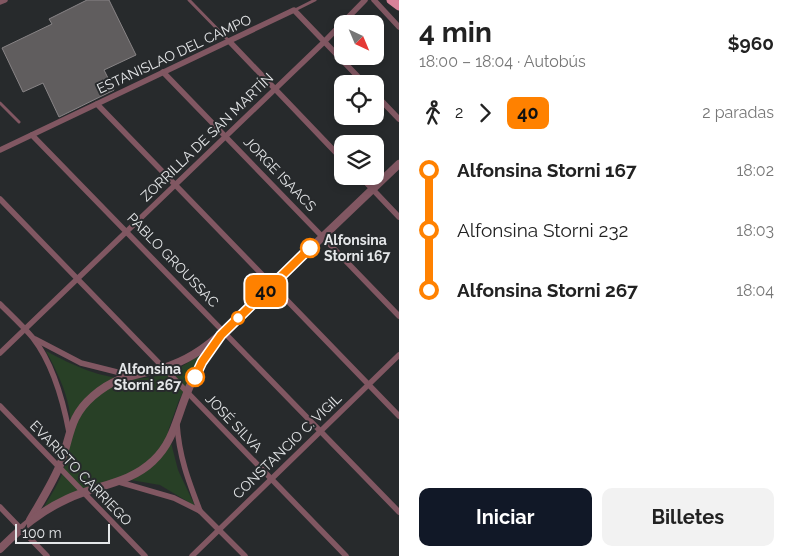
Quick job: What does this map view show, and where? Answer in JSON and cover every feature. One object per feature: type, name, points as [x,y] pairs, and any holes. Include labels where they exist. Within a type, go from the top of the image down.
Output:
[{"type":"main road","points":[[391,0],[399,6]]},
{"type":"street","points":[[0,2],[6,0]]},
{"type":"street","name":"ZORRILLA DE SAN MARTÍN","points":[[0,353],[324,42],[365,0]]},
{"type":"street","points":[[374,0],[399,27]]},
{"type":"street","points":[[294,10],[356,75]]},
{"type":"street","name":"ESTANISLAO DEL CAMPO","points":[[0,150],[294,10]]},
{"type":"street","points":[[230,42],[334,151]]},
{"type":"street","name":"JORGE ISAACS","points":[[163,72],[399,316]]},
{"type":"street","points":[[384,103],[399,119]]},
{"type":"street","points":[[97,104],[399,416]]},
{"type":"street","name":"PABLO GROUSSAC","points":[[32,134],[127,231],[222,333],[399,512]]},
{"type":"street","points":[[30,520],[58,468],[69,432],[79,411],[94,395],[106,386],[129,375],[164,368],[198,352],[222,333],[399,164]]},
{"type":"street","points":[[368,185],[399,217]]},
{"type":"street","name":"JOSÉ SILVA","points":[[0,199],[346,556]]},
{"type":"street","points":[[0,304],[33,338],[56,384],[63,404],[69,432]]},
{"type":"street","points":[[0,548],[30,520],[68,498],[119,482],[140,472],[153,461],[165,448],[177,423],[187,392],[202,362],[222,333]]},
{"type":"street","points":[[33,338],[81,363],[129,375]]},
{"type":"street","name":"CONSTANCIO C. VIGIL","points":[[192,556],[399,354]]},
{"type":"street","name":"EVARISTO CARRIEGO","points":[[0,406],[145,556]]},
{"type":"street","points":[[177,423],[182,464],[200,510]]},
{"type":"street","points":[[119,482],[174,498],[200,510],[245,556]]},
{"type":"street","points":[[0,507],[47,556]]},
{"type":"lane","points":[[189,0],[230,42]]},
{"type":"lane","points":[[294,10],[315,0]]},
{"type":"lane","points":[[0,103],[19,122]]},
{"type":"green space","points":[[206,350],[179,400],[168,431],[178,470],[195,506],[160,485],[119,478],[81,489],[43,509],[62,473],[71,436],[69,407],[60,380],[46,351],[71,364],[110,377],[137,379],[170,373]]},
{"type":"building","points":[[87,0],[109,0],[136,55],[104,70],[114,90],[59,117],[43,83],[23,92],[2,48],[52,24],[49,19]]},
{"type":"bus line","name":"40","points":[[195,377],[202,362],[221,335],[310,248]]},
{"type":"place","name":"Alfonsina Storni 167","points":[[310,248]]},
{"type":"place","name":"Alfonsina Storni 267","points":[[195,377]]}]
